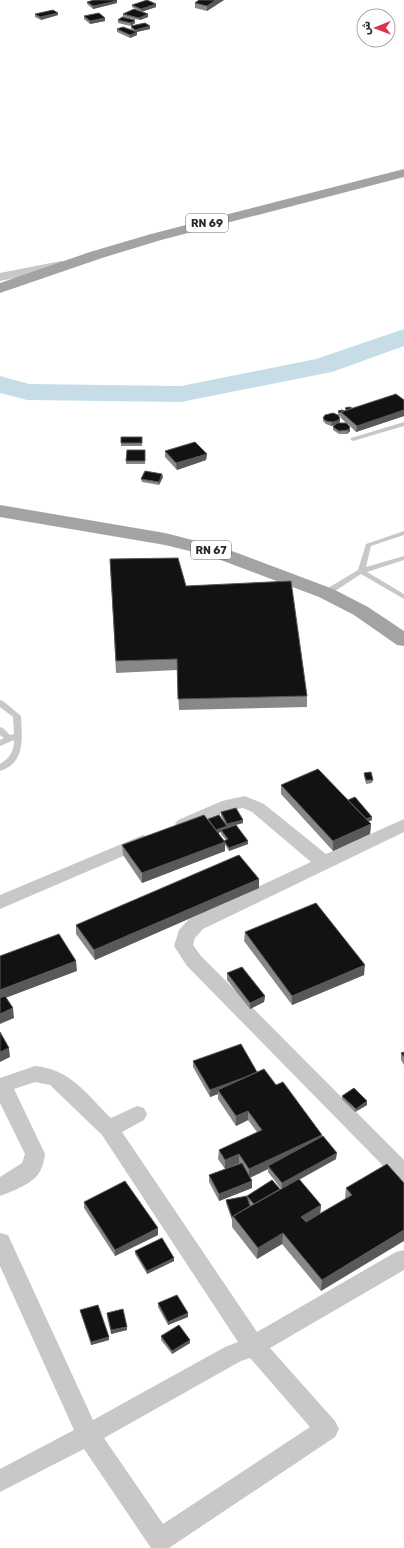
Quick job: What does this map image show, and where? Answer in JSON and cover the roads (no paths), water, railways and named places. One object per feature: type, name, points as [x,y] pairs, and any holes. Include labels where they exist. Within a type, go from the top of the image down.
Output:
[{"type":"main road","name":"RN 69","points":[[4,283],[215,221],[404,173]]},
{"type":"main road","name":"RN 67","points":[[0,511],[67,521],[194,545],[275,573],[326,593],[361,611],[404,640]]},
{"type":"street","points":[[0,902],[228,805],[245,802],[258,808],[325,862]]},
{"type":"street","points":[[404,825],[196,924],[186,935],[183,946],[194,961],[404,1174]]},
{"type":"street","points":[[0,1187],[15,1180],[31,1168],[35,1154],[1,1086],[35,1074],[57,1079],[109,1129],[254,1346],[327,1430],[162,1544],[88,1435],[0,1242]]},
{"type":"street","points":[[109,1129],[138,1114]]},
{"type":"street","points":[[0,1481],[88,1435],[233,1354],[254,1346],[404,1259]]},
{"type":"lane","points":[[353,439],[404,424]]},
{"type":"lane","points":[[361,571],[368,545],[404,533]]},
{"type":"lane","points":[[326,593],[361,571],[404,558]]},
{"type":"lane","points":[[361,571],[404,598]]},
{"type":"lane","points":[[0,703],[17,716],[19,741],[17,753],[7,764],[0,768]]},
{"type":"lane","points":[[0,730],[9,739]]},
{"type":"lane","points":[[0,743],[18,735]]},
{"type":"waterway","points":[[0,384],[27,392],[181,394],[322,366],[404,337]]}]
